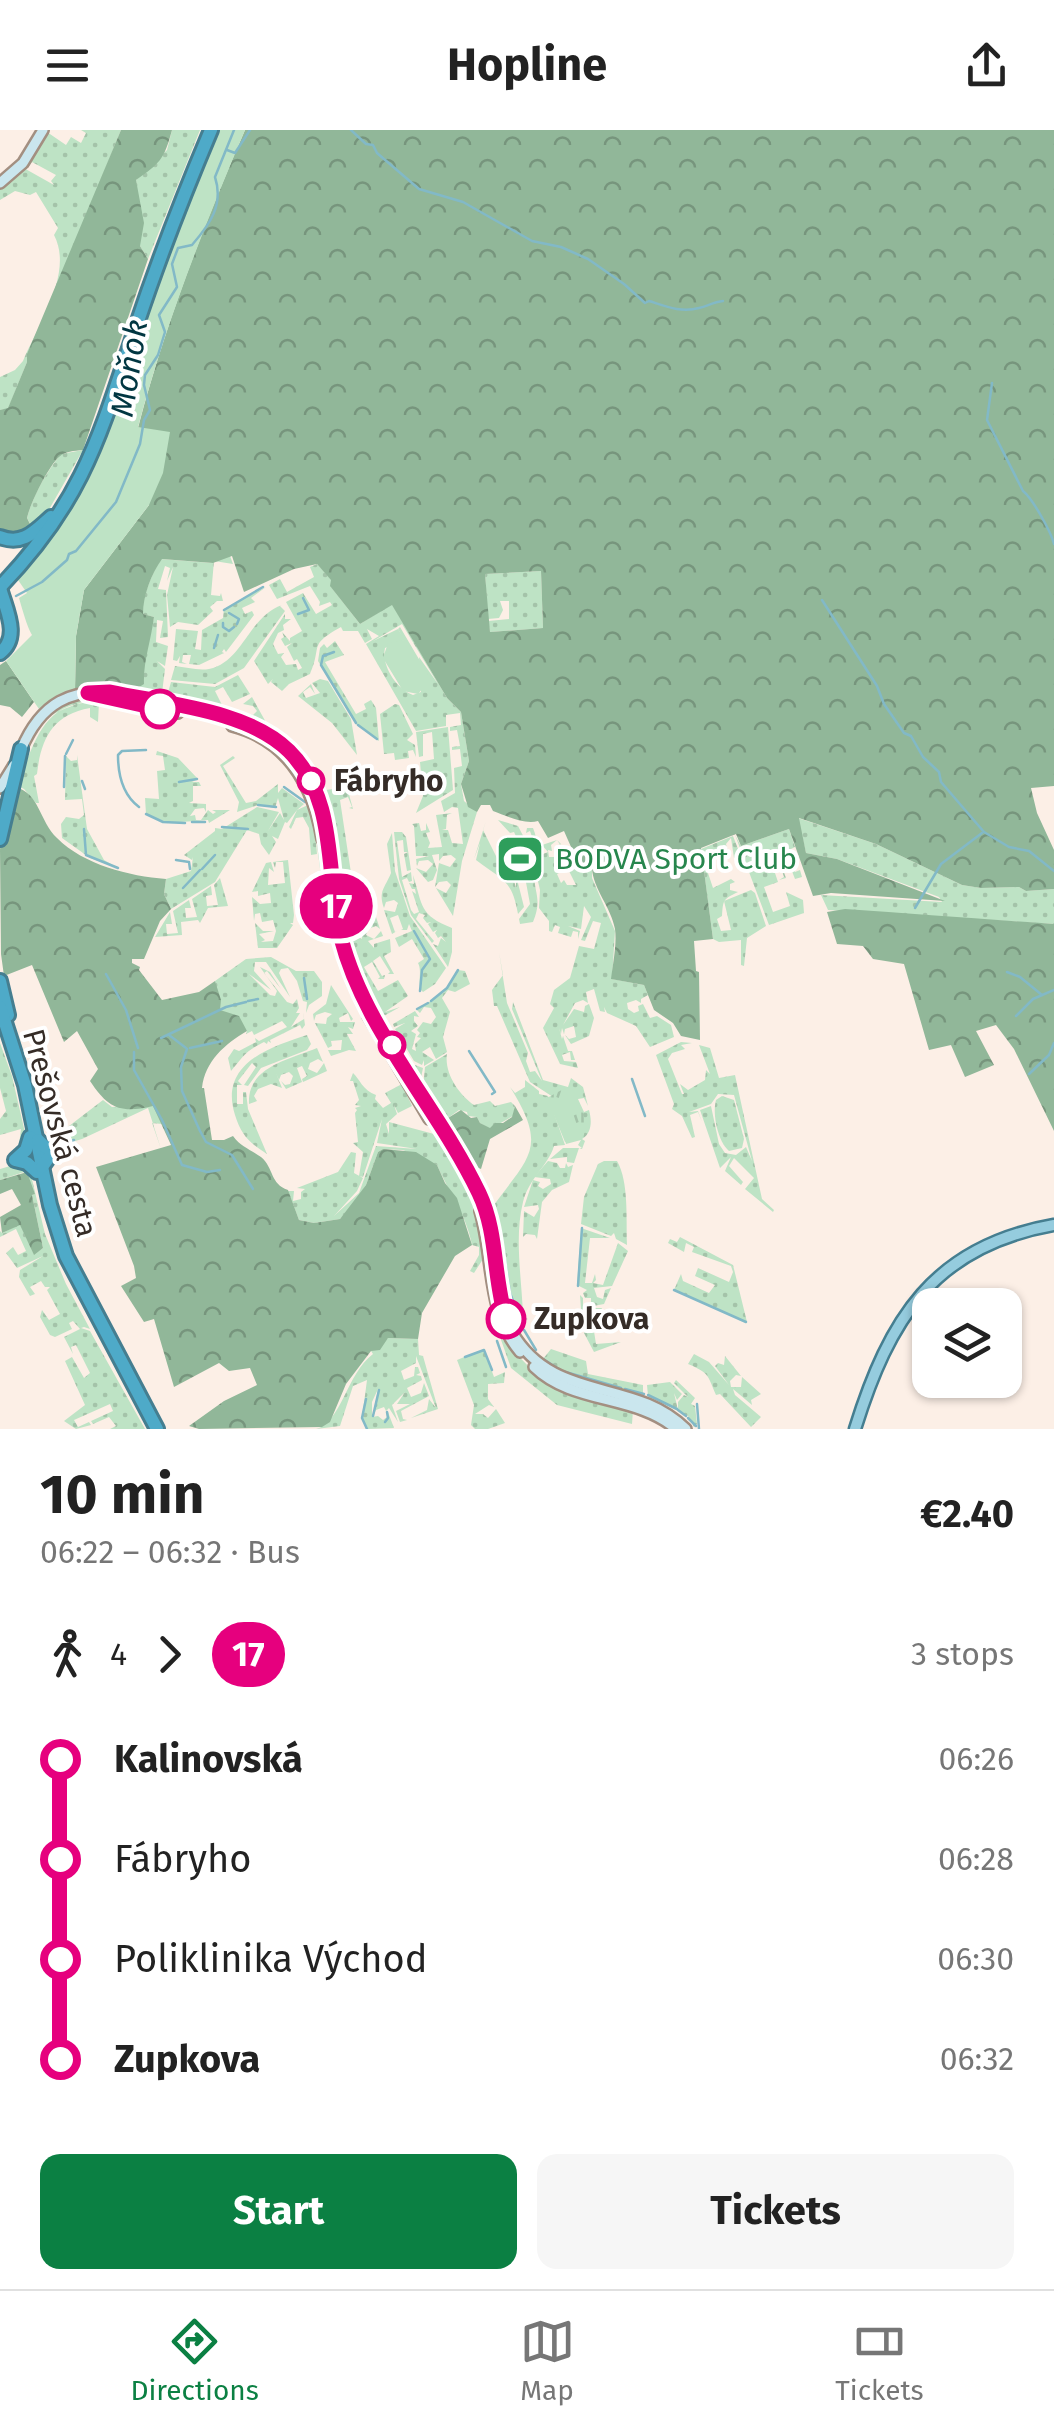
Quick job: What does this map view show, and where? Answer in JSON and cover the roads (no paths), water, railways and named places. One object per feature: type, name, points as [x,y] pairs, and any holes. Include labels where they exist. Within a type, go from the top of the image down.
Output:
[{"type":"highway","points":[[0,576],[51,517],[75,476],[95,431],[150,266],[208,130]]},
{"type":"highway","points":[[0,653],[11,638],[0,588],[55,523],[87,467],[208,130]]},
{"type":"highway","points":[[0,537],[25,538],[51,517]]},
{"type":"highway","points":[[0,839],[22,749]]},
{"type":"highway","points":[[0,981],[5,1032]]},
{"type":"highway","name":"Prešovská cesta","points":[[0,1008],[34,1138]]},
{"type":"highway","points":[[34,1138],[55,1149],[40,1170],[15,1160],[34,1138]]},
{"type":"highway","name":"Prešovská cesta","points":[[40,1170],[49,1228],[63,1268],[154,1429]]},
{"type":"main road","points":[[855,1429],[883,1348],[902,1316],[924,1291],[978,1249],[1014,1234],[1054,1225]]},
{"type":"street","points":[[0,183],[23,163],[43,130]]},
{"type":"street","points":[[0,788],[34,722],[64,698],[88,693],[136,698],[254,726],[286,748],[307,774],[324,816],[339,929],[351,967],[436,1125]]},
{"type":"street","points":[[106,695],[253,732],[274,746],[296,769],[318,818],[332,923],[346,970],[371,1021],[488,1214],[504,1310],[522,1345],[550,1373],[644,1402],[668,1413],[686,1429]]},
{"type":"street","points":[[461,1167],[480,1209],[500,1321],[518,1350],[556,1384],[647,1410],[676,1429]]},
{"type":"waterway","name":"Moňok","points":[[16,596],[42,582],[67,560],[116,502],[150,410],[145,375],[158,355],[165,332],[159,315],[177,287],[172,264],[178,248],[192,245],[214,214],[218,196],[215,177],[234,130]]},
{"type":"waterway","points":[[227,150],[235,153],[250,130]]},
{"type":"waterway","points":[[351,130],[366,144],[373,145],[377,153],[419,189],[463,202],[532,241],[561,247],[588,259],[645,303],[686,310],[723,301]]},
{"type":"waterway","points":[[992,383],[987,420],[1054,544]]},
{"type":"waterway","points":[[224,610],[263,587]]},
{"type":"waterway","points":[[298,614],[309,610],[303,598]]},
{"type":"waterway","points":[[822,600],[877,686],[884,704],[923,757],[939,772],[941,782],[984,832],[1009,847],[1029,851],[1054,871]]},
{"type":"waterway","points":[[229,613],[239,619],[237,624]]},
{"type":"waterway","points":[[223,623],[229,631],[234,627]]},
{"type":"waterway","points":[[214,648],[218,635]]},
{"type":"waterway","points":[[334,652],[323,656],[321,665],[356,723]]},
{"type":"waterway","points":[[358,725],[377,739]]},
{"type":"waterway","points":[[66,754],[73,740]]},
{"type":"waterway","points":[[139,807],[123,784],[118,755],[122,751],[146,750]]},
{"type":"waterway","points":[[64,787],[65,756]]},
{"type":"waterway","points":[[179,782],[197,779]]},
{"type":"waterway","points":[[82,781],[85,789]]},
{"type":"waterway","points":[[284,787],[305,802]]},
{"type":"waterway","points":[[258,805],[276,807]]},
{"type":"waterway","points":[[146,814],[163,822],[185,823]]},
{"type":"waterway","points":[[330,816],[342,906]]},
{"type":"waterway","points":[[192,822],[205,822]]},
{"type":"waterway","points":[[222,827],[248,829]]},
{"type":"waterway","points":[[84,829],[86,855],[118,868]]},
{"type":"waterway","points":[[915,908],[941,864],[982,833]]},
{"type":"waterway","points":[[202,869],[215,855]]},
{"type":"waterway","points":[[176,860],[189,862],[190,869]]},
{"type":"waterway","points":[[183,888],[200,870]]},
{"type":"waterway","points":[[342,909],[345,924]]},
{"type":"waterway","points":[[346,927],[356,962]]},
{"type":"waterway","points":[[414,931],[430,959],[422,970],[420,991]]},
{"type":"waterway","points":[[356,964],[370,995]]},
{"type":"waterway","points":[[431,1001],[447,988],[458,970]]},
{"type":"waterway","points":[[1007,972],[1042,995]]},
{"type":"waterway","points":[[106,974],[126,1010],[138,1048]]},
{"type":"waterway","points":[[304,978],[307,999]]},
{"type":"waterway","points":[[1016,1016],[1033,999],[1054,990]]},
{"type":"waterway","points":[[372,997],[380,1014]]},
{"type":"waterway","points":[[248,1001],[258,999]]},
{"type":"waterway","points":[[161,1038],[226,1007],[246,1002]]},
{"type":"waterway","points":[[417,1009],[428,1003]]},
{"type":"waterway","points":[[169,1035],[186,1048]]},
{"type":"waterway","points":[[190,1048],[222,1041]]},
{"type":"waterway","points":[[1029,1074],[1049,1055],[1054,1043]]},
{"type":"waterway","points":[[187,1049],[181,1067],[182,1091],[200,1131],[206,1142],[232,1155],[253,1189]]},
{"type":"waterway","points":[[469,1051],[495,1092],[492,1094]]},
{"type":"waterway","points":[[134,1052],[134,1070],[182,1165],[207,1172],[220,1170]]},
{"type":"waterway","points":[[632,1079],[645,1116]]},
{"type":"waterway","points":[[55,1135],[62,1145]]},
{"type":"waterway","points":[[62,1145],[74,1140]]},
{"type":"waterway","points":[[493,1212],[504,1252]]},
{"type":"waterway","points":[[578,1286],[582,1228]]},
{"type":"waterway","points":[[504,1254],[510,1293],[521,1322]]},
{"type":"waterway","points":[[674,1290],[746,1322]]},
{"type":"waterway","points":[[524,1330],[536,1350]]},
{"type":"waterway","points":[[497,1341],[506,1367]]},
{"type":"waterway","points":[[465,1357],[484,1350],[492,1370]]},
{"type":"waterway","points":[[543,1359],[562,1371],[621,1388]]},
{"type":"waterway","points":[[625,1389],[644,1394]]},
{"type":"waterway","points":[[373,1416],[379,1390]]},
{"type":"waterway","points":[[648,1395],[677,1409]]},
{"type":"waterway","points":[[366,1399],[362,1418],[367,1429]]},
{"type":"waterway","points":[[697,1404],[699,1429]]},
{"type":"waterway","points":[[678,1410],[686,1416]]},
{"type":"waterway","points":[[385,1422],[387,1412]]},
{"type":"waterway","points":[[688,1418],[696,1426]]},
{"type":"place","name":"Fábryho","points":[[311,781]]},
{"type":"place","name":"BODVA Sport Club","points":[[520,859]]},
{"type":"place","name":"Zupkova","points":[[506,1319]]}]
